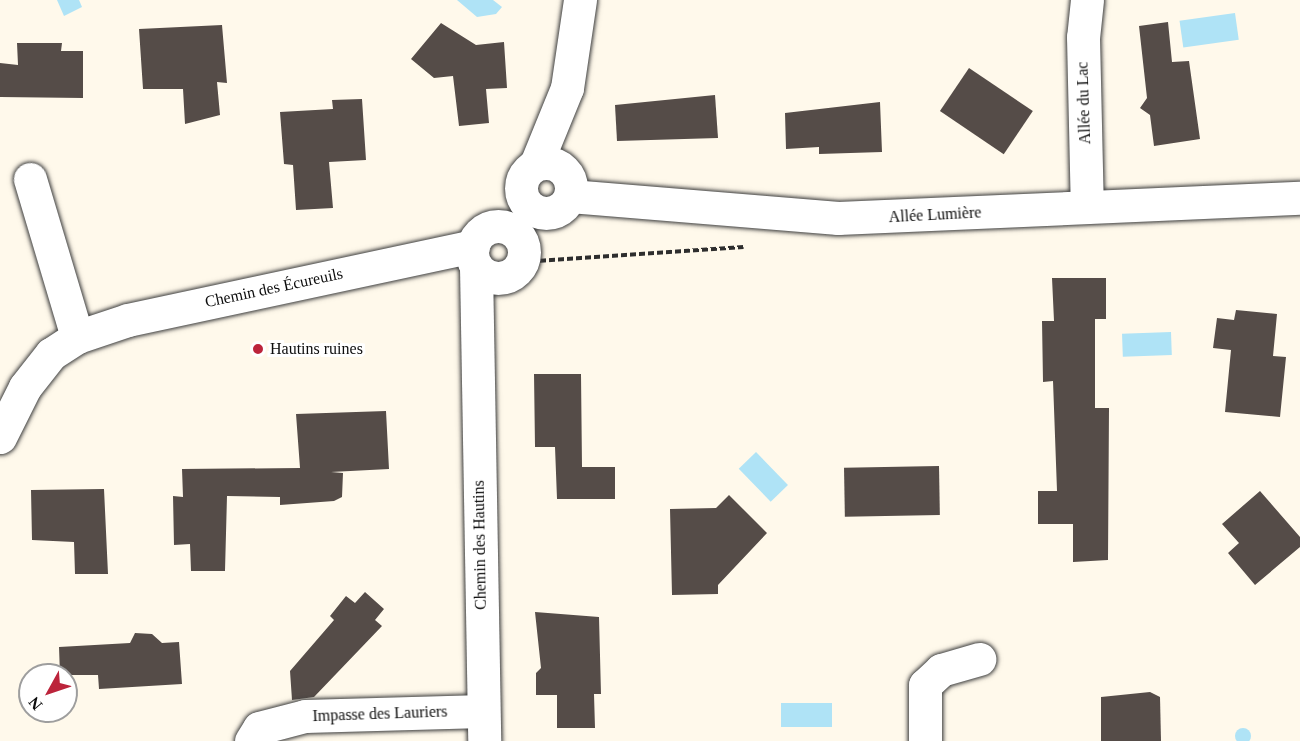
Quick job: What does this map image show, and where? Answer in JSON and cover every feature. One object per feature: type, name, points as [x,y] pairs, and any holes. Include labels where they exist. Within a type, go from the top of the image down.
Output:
[{"type":"street","points":[[557,186],[567,88],[580,0]]},
{"type":"street","name":"Allée du Lac","points":[[1087,0],[1087,207]]},
{"type":"street","name":"Chemin des Hautins","points":[[484,726],[479,348],[499,255],[521,194],[523,177],[557,186],[499,255]]},
{"type":"street","points":[[30,178],[77,337]]},
{"type":"street","name":"Allée Lumière","points":[[557,186],[838,218],[1300,198]]},
{"type":"street","name":"Chemin des Écureuils","points":[[0,436],[25,387],[51,354],[77,337],[128,320],[499,255]]},
{"type":"street","points":[[925,741],[925,685],[941,670],[979,659]]},
{"type":"street","name":"Impasse des Lauriers","points":[[251,741],[259,728],[304,716],[484,726]]},
{"type":"path","points":[[499,255],[756,246]]},
{"type":"water","points":[[57,0],[79,0],[82,7],[64,16]]},
{"type":"water","points":[[457,0],[493,0],[502,7],[496,14],[477,17]]},
{"type":"water","points":[[1235,13],[1239,40],[1183,48],[1180,21]]},
{"type":"water","points":[[1171,332],[1172,355],[1123,357],[1122,334]]},
{"type":"water","points":[[756,452],[788,485],[771,502],[739,469]]},
{"type":"water","points":[[781,703],[832,703],[832,727],[781,727]]},
{"type":"water","points":[[1243,728],[1251,736],[1243,744],[1235,736]]},
{"type":"building","points":[[1168,22],[1172,62],[1189,61],[1200,139],[1154,146],[1150,115],[1140,108],[1147,98],[1139,26]]},
{"type":"building","points":[[441,23],[476,45],[504,42],[507,88],[486,89],[489,123],[459,126],[453,76],[434,78],[411,59]]},
{"type":"building","points":[[222,25],[227,83],[217,82],[220,115],[185,124],[183,89],[143,89],[139,29]]},
{"type":"building","points":[[17,43],[62,43],[61,51],[83,51],[83,98],[0,97],[0,63],[18,65]]},
{"type":"building","points":[[969,68],[1033,111],[1004,154],[940,111]]},
{"type":"building","points":[[715,95],[718,138],[617,141],[615,105]]},
{"type":"building","points":[[362,99],[366,160],[329,162],[333,208],[296,210],[293,165],[284,164],[280,112],[333,109],[332,100]]},
{"type":"building","points":[[880,102],[882,152],[819,154],[819,147],[786,149],[785,113]]},
{"type":"building","points":[[1052,278],[1106,278],[1106,319],[1095,319],[1095,408],[1109,408],[1108,560],[1073,562],[1073,524],[1038,524],[1038,491],[1057,491],[1053,381],[1043,382],[1042,321],[1054,321]]},
{"type":"building","points":[[1236,310],[1277,314],[1273,356],[1286,357],[1280,417],[1225,412],[1231,350],[1213,348],[1217,318],[1234,320]]},
{"type":"building","points":[[534,374],[581,374],[582,467],[615,467],[615,499],[557,499],[555,447],[535,447]]},
{"type":"building","points":[[386,411],[389,469],[331,472],[343,473],[342,497],[334,501],[280,505],[280,497],[227,496],[225,571],[191,571],[190,544],[174,545],[173,496],[183,497],[182,469],[300,468],[296,414]]},
{"type":"building","points":[[939,466],[940,515],[845,517],[844,468]]},
{"type":"building","points":[[104,489],[108,574],[75,574],[74,542],[32,540],[31,490]]},
{"type":"building","points":[[1260,491],[1300,537],[1300,547],[1255,585],[1228,553],[1239,543],[1222,524]]},
{"type":"building","points":[[729,495],[767,533],[718,585],[718,594],[672,595],[670,509],[716,508]]},
{"type":"building","points":[[365,592],[384,609],[375,620],[382,626],[314,697],[292,700],[290,671],[334,620],[330,616],[346,596],[355,603]]},
{"type":"building","points":[[535,612],[599,617],[601,694],[594,694],[595,728],[557,728],[557,695],[536,695],[536,673],[541,668]]},
{"type":"building","points":[[135,633],[152,634],[162,643],[179,642],[182,684],[99,689],[98,675],[78,675],[78,663],[60,663],[59,647],[130,643]]},
{"type":"building","points":[[1150,692],[1160,697],[1161,741],[1101,741],[1101,697]]},
{"type":"place","name":"Hautins ruines","points":[[258,349]]}]
